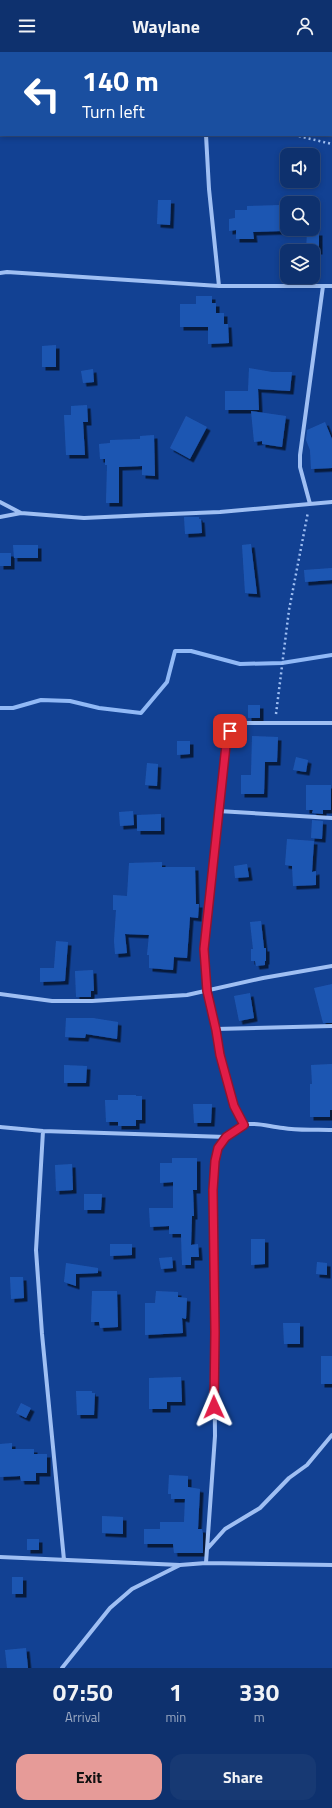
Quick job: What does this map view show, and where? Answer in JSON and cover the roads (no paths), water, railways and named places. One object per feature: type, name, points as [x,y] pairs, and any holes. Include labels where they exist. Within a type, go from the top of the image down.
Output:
[{"type":"street","points":[[206,136],[209,189],[219,286]]},
{"type":"street","points":[[0,273],[219,286],[332,286]]},
{"type":"street","points":[[310,504],[300,467],[300,455],[323,286]]},
{"type":"street","points":[[0,502],[21,513]]},
{"type":"street","points":[[0,517],[21,513],[84,518],[220,512],[332,502]]},
{"type":"street","points":[[244,1125],[234,1106],[220,1055],[207,991],[204,949],[227,736],[234,726],[240,723],[332,723]]},
{"type":"street","points":[[218,811],[332,818]]},
{"type":"street","points":[[0,994],[52,1001],[92,1001],[187,995],[263,978],[332,966]]},
{"type":"street","points":[[216,1030],[332,1026]]},
{"type":"street","points":[[206,1563],[216,1436],[213,1190],[215,1161],[218,1148],[226,1137],[244,1125],[263,1124],[283,1128],[332,1130]]},
{"type":"street","points":[[0,1127],[43,1131],[226,1137]]},
{"type":"street","points":[[43,1131],[36,1250],[42,1334],[64,1560]]},
{"type":"street","points":[[207,1549],[225,1529],[260,1508],[289,1478],[307,1465],[332,1435]]},
{"type":"street","points":[[0,1557],[180,1565],[206,1563],[332,1565]]},
{"type":"street","points":[[62,1668],[110,1608],[132,1589],[180,1565]]},
{"type":"waterway","points":[[0,708],[13,708],[41,700],[70,701],[99,708],[141,713],[167,682],[175,651],[191,651],[240,664],[282,663],[332,655]]}]
